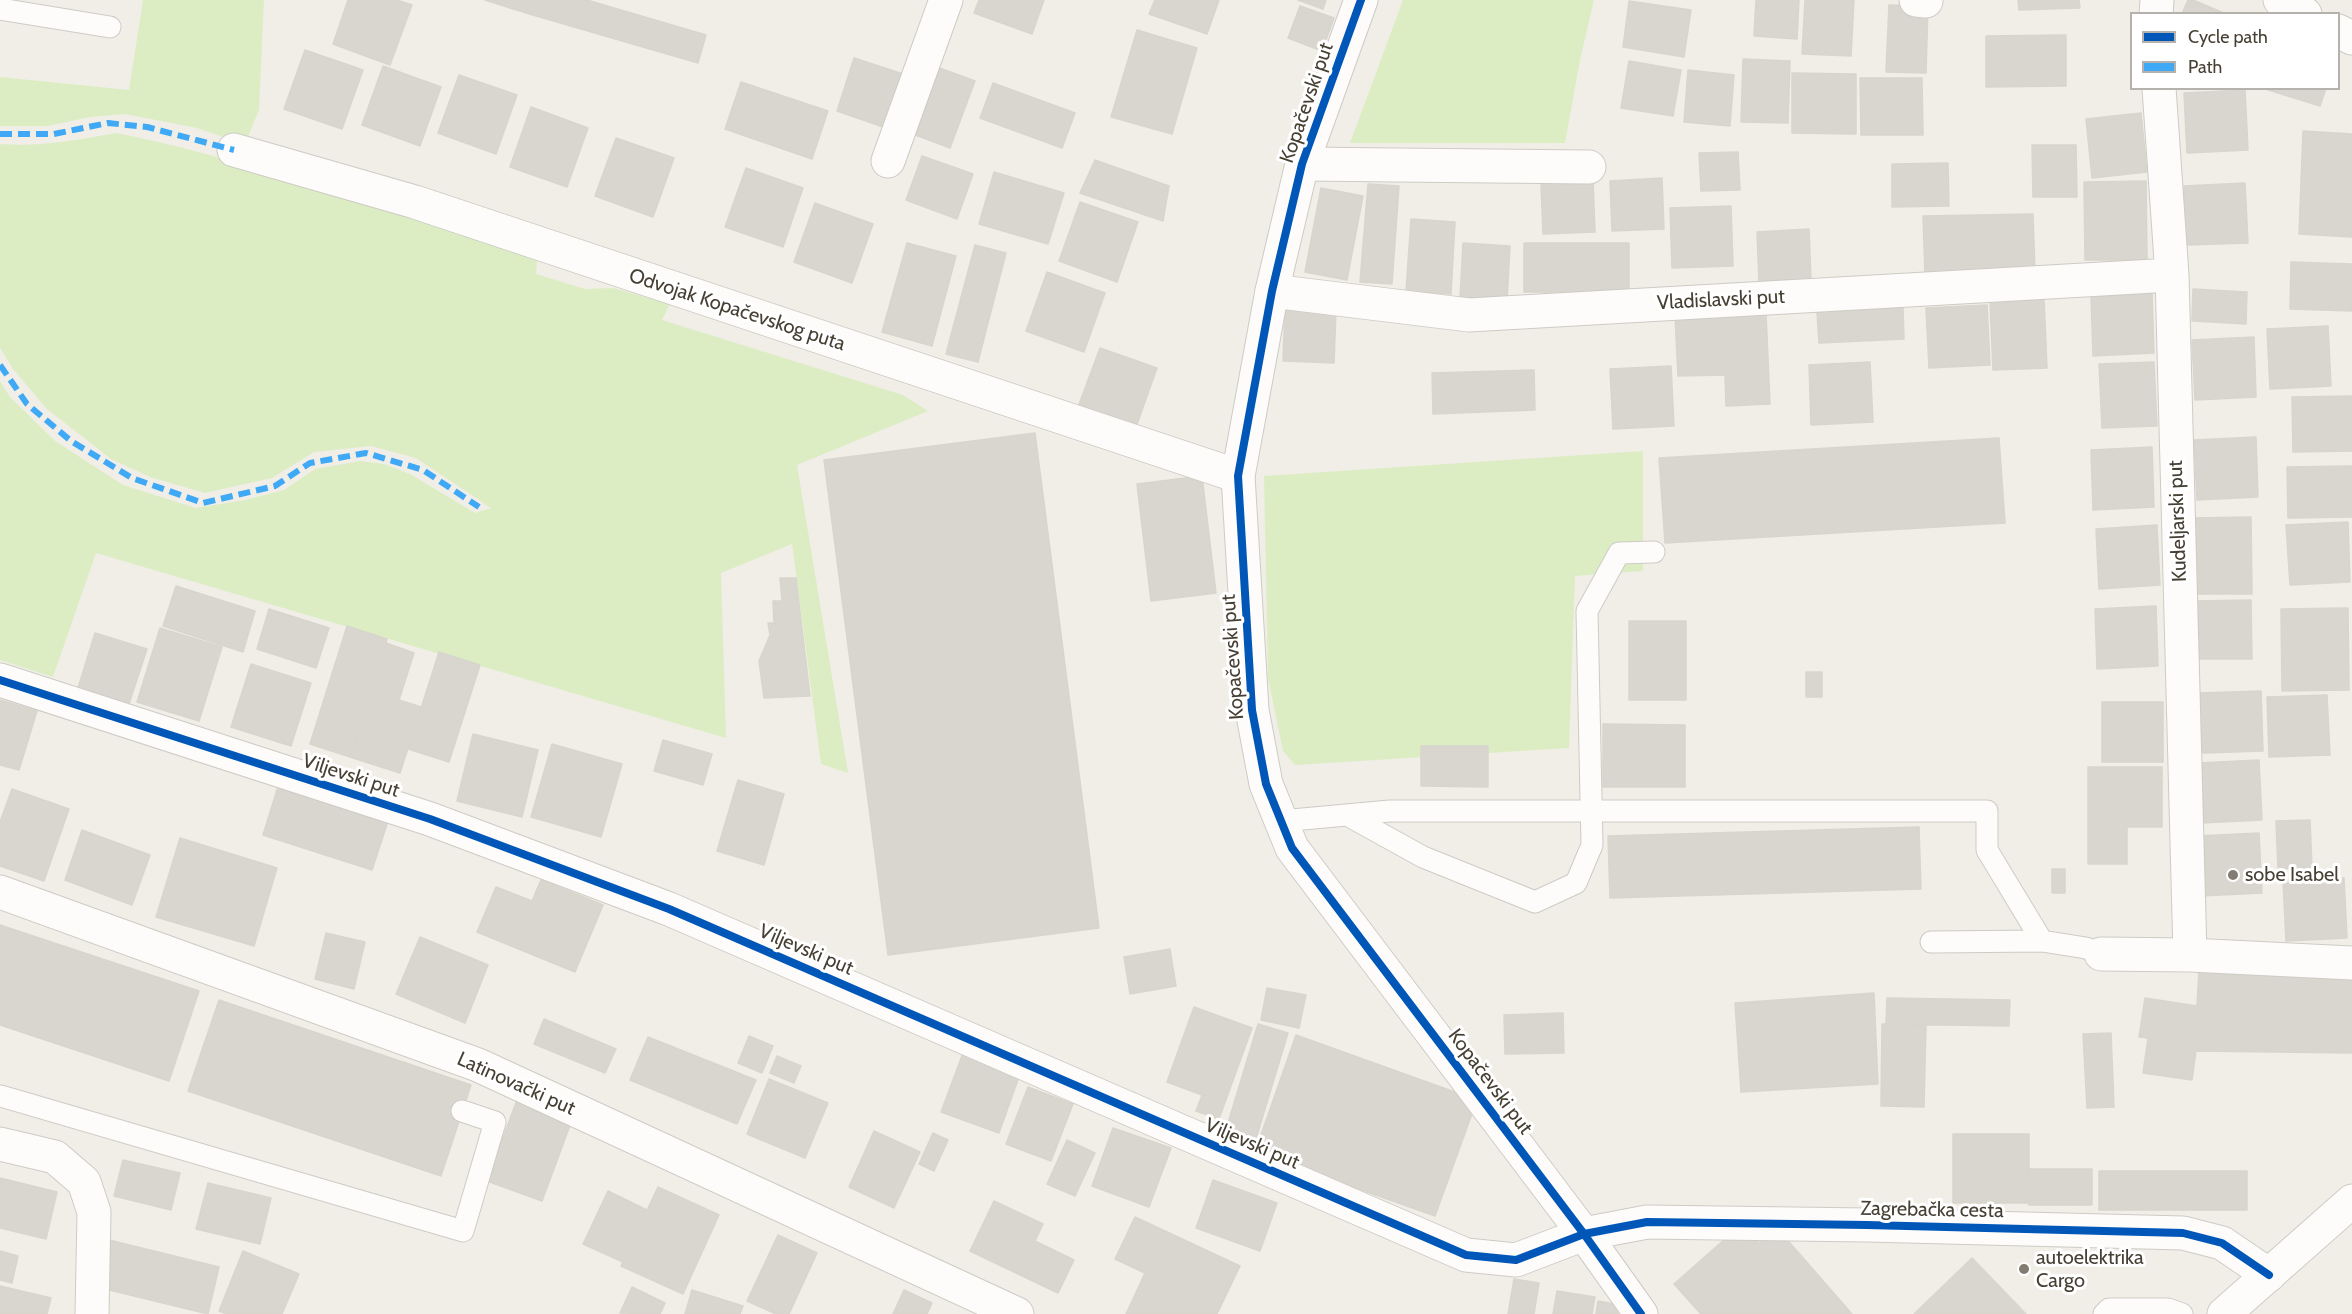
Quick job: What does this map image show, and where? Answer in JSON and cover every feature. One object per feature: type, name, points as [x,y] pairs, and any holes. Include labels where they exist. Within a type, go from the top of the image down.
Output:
[{"type":"street","points":[[888,160],[946,0]]},
{"type":"street","name":"Kopačevski put","points":[[1361,0],[1302,164],[1272,291],[1238,476],[1252,710],[1266,784],[1293,848],[1584,1234],[1641,1314]]},
{"type":"street","points":[[1916,0],[1926,1]]},
{"type":"street","points":[[2280,0],[2302,12]]},
{"type":"street","name":"Kudeljarski put","points":[[2159,90],[2172,275],[2190,955]]},
{"type":"street","name":"Odvojak Kopačevskog puta","points":[[234,150],[415,202],[1238,476]]},
{"type":"street","name":"Kopačevski put","points":[[1302,164],[1589,167]]},
{"type":"street","name":"Vladislavski put","points":[[1272,291],[1469,315],[2172,275]]},
{"type":"street","name":"Viljevski put","points":[[0,680],[430,819],[669,909],[1466,1255],[1516,1260],[1584,1234]]},
{"type":"street","name":"Latinovački put","points":[[0,892],[478,1065],[1017,1314]]},
{"type":"street","points":[[2101,954],[2190,955],[2352,963]]},
{"type":"street","points":[[0,1144],[55,1157],[84,1182],[94,1212],[92,1314]]},
{"type":"street","points":[[2224,1314],[2352,1201]]},
{"type":"street","name":"Zagrebačka cesta","points":[[1584,1234],[1647,1222],[2183,1233],[2222,1243],[2269,1275]]},
{"type":"lane","points":[[0,9],[110,27]]},
{"type":"lane","points":[[1347,814],[1423,857],[1535,902],[1576,883],[1592,845],[1587,611],[1619,553],[1654,552]]},
{"type":"lane","points":[[1281,821],[1390,811],[1988,811],[1987,850],[2042,941]]},
{"type":"lane","points":[[1930,942],[2042,941],[2086,948],[2101,954]]},
{"type":"lane","points":[[0,1098],[463,1231],[495,1122],[462,1111]]},
{"type":"lane","points":[[2104,1314],[2109,1309],[2168,1309],[2182,1314]]},
{"type":"green space","points":[[143,0],[264,0],[259,110],[247,139],[232,140],[197,128],[125,114],[90,117],[48,126],[0,126],[0,77],[129,90]]},
{"type":"green space","points":[[1403,0],[1594,0],[1565,143],[1350,143]]},
{"type":"green space","points":[[116,133],[161,142],[227,160],[416,218],[537,261],[536,274],[585,289],[613,288],[670,304],[662,320],[903,395],[928,411],[797,465],[848,773],[821,764],[792,544],[721,573],[726,738],[96,553],[53,677],[0,660],[0,381],[10,397],[55,441],[123,485],[196,508],[245,500],[284,490],[315,469],[360,461],[384,464],[410,474],[475,513],[491,508],[416,458],[371,446],[314,452],[272,478],[205,493],[150,477],[111,459],[47,409],[13,369],[0,348],[0,144],[44,144]]},
{"type":"green space","points":[[1643,451],[1643,571],[1575,576],[1569,748],[1295,765],[1283,751],[1268,678],[1264,476]]},
{"type":"building","points":[[348,0],[397,0],[412,5],[390,65],[333,44]]},
{"type":"building","points":[[485,0],[530,0],[526,13]]},
{"type":"building","points":[[530,0],[587,0],[706,35],[698,63],[526,13]]},
{"type":"building","points":[[979,0],[1044,0],[1032,34],[974,13]]},
{"type":"building","points":[[1155,0],[1219,0],[1207,34],[1149,14]]},
{"type":"building","points":[[1298,0],[1326,0],[1323,9]]},
{"type":"building","points":[[1756,0],[1799,0],[1797,39],[1754,36]]},
{"type":"building","points":[[1805,0],[1854,0],[1851,56],[1802,54]]},
{"type":"building","points":[[2018,0],[2079,0],[2080,8],[2019,10]]},
{"type":"building","points":[[2188,0],[2193,0],[2221,12],[2183,12]]},
{"type":"building","points":[[1629,1],[1691,10],[1684,57],[1623,47]]},
{"type":"building","points":[[1889,5],[1928,6],[1926,73],[1886,72]]},
{"type":"building","points":[[1300,6],[1334,18],[1322,51],[1288,38]]},
{"type":"building","points":[[1137,30],[1197,48],[1172,134],[1111,117]]},
{"type":"building","points":[[2066,35],[2066,86],[1986,87],[1986,36]]},
{"type":"building","points":[[305,50],[363,70],[342,129],[284,109]]},
{"type":"building","points":[[854,58],[903,74],[886,128],[837,111]]},
{"type":"building","points":[[1743,59],[1790,61],[1788,123],[1741,122]]},
{"type":"building","points":[[1629,61],[1681,70],[1673,116],[1621,108]]},
{"type":"building","points":[[383,66],[441,87],[420,146],[362,125]]},
{"type":"building","points":[[934,66],[975,81],[950,148],[910,133]]},
{"type":"building","points":[[1688,70],[1734,75],[1730,126],[1684,122]]},
{"type":"building","points":[[1792,73],[1856,74],[1856,134],[1792,133]]},
{"type":"building","points":[[459,75],[517,95],[496,154],[438,133]]},
{"type":"building","points":[[1860,78],[1922,78],[1923,135],[1861,135]]},
{"type":"building","points":[[741,82],[828,111],[812,159],[725,129]]},
{"type":"building","points":[[993,83],[1075,113],[1062,148],[980,118]]},
{"type":"building","points":[[2245,90],[2248,150],[2187,153],[2184,93]]},
{"type":"building","points":[[2268,90],[2325,90],[2320,106]]},
{"type":"building","points":[[531,107],[588,128],[567,187],[510,167]]},
{"type":"building","points":[[2141,113],[2147,172],[2092,178],[2086,119]]},
{"type":"building","points":[[2303,131],[2352,134],[2352,237],[2299,234]]},
{"type":"building","points":[[616,138],[674,158],[653,217],[595,196]]},
{"type":"building","points":[[2032,145],[2076,145],[2077,197],[2033,197]]},
{"type":"building","points":[[1738,152],[1740,190],[1701,191],[1699,153]]},
{"type":"building","points":[[922,156],[973,174],[957,219],[906,200]]},
{"type":"building","points":[[1095,160],[1169,186],[1163,221],[1080,193]]},
{"type":"building","points":[[1948,163],[1949,206],[1892,207],[1892,164]]},
{"type":"building","points":[[746,168],[803,188],[783,247],[725,227]]},
{"type":"building","points":[[994,172],[1064,193],[1048,244],[979,224]]},
{"type":"building","points":[[1662,178],[1664,229],[1612,231],[1610,181]]},
{"type":"building","points":[[1593,181],[1595,232],[1543,234],[1541,183]]},
{"type":"building","points":[[2146,181],[2147,260],[2085,260],[2084,182]]},
{"type":"building","points":[[2245,183],[2248,243],[2187,245],[2184,186]]},
{"type":"building","points":[[1368,184],[1399,186],[1392,284],[1360,282]]},
{"type":"building","points":[[1321,188],[1363,196],[1347,280],[1305,272]]},
{"type":"building","points":[[1080,202],[1138,222],[1117,282],[1059,261]]},
{"type":"building","points":[[815,203],[873,224],[852,283],[794,262]]},
{"type":"building","points":[[1731,206],[1733,266],[1672,268],[1670,208]]},
{"type":"building","points":[[2033,214],[2035,272],[1925,275],[1923,216]]},
{"type":"building","points":[[1411,219],[1455,222],[1451,294],[1406,291]]},
{"type":"building","points":[[1809,229],[1811,280],[1759,282],[1757,232]]},
{"type":"building","points":[[907,243],[956,256],[932,346],[882,332]]},
{"type":"building","points":[[1463,243],[1510,246],[1507,301],[1460,298]]},
{"type":"building","points":[[1524,243],[1629,243],[1629,292],[1524,292]]},
{"type":"building","points":[[975,245],[1006,253],[978,362],[946,354]]},
{"type":"building","points":[[2291,262],[2352,264],[2352,311],[2290,309]]},
{"type":"building","points":[[1047,272],[1105,293],[1084,352],[1026,331]]},
{"type":"building","points":[[2193,289],[2247,292],[2246,324],[2192,321]]},
{"type":"building","points":[[2152,293],[2154,353],[2093,356],[2091,296]]},
{"type":"building","points":[[2044,298],[2047,368],[1993,370],[1990,301]]},
{"type":"building","points":[[1987,305],[1990,365],[1929,368],[1926,308]]},
{"type":"building","points":[[1285,307],[1336,309],[1334,363],[1283,361]]},
{"type":"building","points":[[1903,308],[1904,339],[1819,343],[1817,312]]},
{"type":"building","points":[[1766,313],[1770,404],[1726,406],[1725,375],[1678,376],[1675,316]]},
{"type":"building","points":[[2328,326],[2331,386],[2270,389],[2267,329]]},
{"type":"building","points":[[2254,337],[2256,397],[2195,400],[2192,340]]},
{"type":"building","points":[[1100,348],[1157,368],[1136,427],[1078,407]]},
{"type":"building","points":[[1870,362],[1873,422],[1811,425],[1809,365]]},
{"type":"building","points":[[2154,362],[2157,426],[2102,428],[2099,364]]},
{"type":"building","points":[[1671,366],[1674,426],[1613,429],[1610,369]]},
{"type":"building","points":[[1534,370],[1535,410],[1433,414],[1432,373]]},
{"type":"building","points":[[2352,396],[2352,451],[2293,452],[2292,397]]},
{"type":"building","points":[[1035,433],[1099,928],[888,955],[824,460]]},
{"type":"building","points":[[2256,437],[2258,497],[2197,500],[2194,440]]},
{"type":"building","points":[[1999,438],[2005,523],[1665,543],[1659,458]]},
{"type":"building","points":[[2152,447],[2154,507],[2093,510],[2091,450]]},
{"type":"building","points":[[2352,466],[2352,517],[2288,518],[2287,467]]},
{"type":"building","points":[[1202,476],[1216,593],[1151,601],[1137,484]]},
{"type":"building","points":[[2251,517],[2252,594],[2194,594],[2192,518]]},
{"type":"building","points":[[2348,522],[2350,582],[2290,585],[2286,525]]},
{"type":"building","points":[[2157,525],[2160,585],[2099,589],[2096,529]]},
{"type":"building","points":[[780,578],[796,578],[810,696],[764,698],[759,661],[770,635],[768,623],[774,623],[773,601],[782,601]]},
{"type":"building","points":[[176,586],[255,611],[243,652],[163,626]]},
{"type":"building","points":[[2251,600],[2252,659],[2199,659],[2198,601]]},
{"type":"building","points":[[2156,606],[2158,666],[2097,669],[2095,609]]},
{"type":"building","points":[[2348,608],[2349,690],[2282,691],[2281,609]]},
{"type":"building","points":[[269,609],[329,628],[316,668],[257,649]]},
{"type":"building","points":[[1629,621],[1686,621],[1686,700],[1629,700]]},
{"type":"building","points":[[347,626],[387,639],[350,757],[310,744]]},
{"type":"building","points":[[160,628],[222,647],[199,721],[137,702]]},
{"type":"building","points":[[95,633],[147,649],[129,704],[78,688]]},
{"type":"building","points":[[386,643],[414,653],[399,700],[371,691]]},
{"type":"building","points":[[439,652],[480,665],[449,762],[408,749]]},
{"type":"building","points":[[251,664],[311,683],[291,746],[231,727]]},
{"type":"building","points":[[1806,672],[1822,672],[1822,697],[1806,697]]},
{"type":"building","points":[[371,691],[421,707],[400,773],[350,757]]},
{"type":"building","points":[[2261,691],[2263,751],[2203,753],[2199,693]]},
{"type":"building","points":[[2327,695],[2330,755],[2269,757],[2267,697]]},
{"type":"building","points":[[0,700],[37,711],[19,770],[0,765]]},
{"type":"building","points":[[2102,702],[2163,702],[2163,762],[2102,762]]},
{"type":"building","points":[[1603,724],[1685,725],[1685,787],[1603,787]]},
{"type":"building","points":[[473,734],[538,750],[522,817],[457,801]]},
{"type":"building","points":[[663,740],[712,754],[703,785],[654,771]]},
{"type":"building","points":[[552,744],[622,764],[601,837],[531,817]]},
{"type":"building","points":[[1421,746],[1488,746],[1488,787],[1421,786]]},
{"type":"building","points":[[2259,760],[2262,820],[2201,823],[2198,763]]},
{"type":"building","points":[[2088,767],[2162,767],[2162,827],[2127,827],[2127,864],[2088,864]]},
{"type":"building","points":[[280,780],[390,815],[372,870],[263,835]]},
{"type":"building","points":[[738,780],[784,794],[764,865],[717,851]]},
{"type":"building","points":[[12,789],[69,809],[44,881],[0,866],[0,822]]},
{"type":"building","points":[[2310,820],[2312,868],[2278,869],[2276,821]]},
{"type":"building","points":[[1919,827],[1921,889],[1610,898],[1608,836]]},
{"type":"building","points":[[82,830],[150,855],[132,905],[65,880]]},
{"type":"building","points":[[2259,833],[2262,893],[2200,896],[2198,836]]},
{"type":"building","points":[[180,838],[277,868],[254,946],[156,917]]},
{"type":"building","points":[[2052,869],[2065,869],[2065,893],[2052,893]]},
{"type":"building","points":[[2344,878],[2347,938],[2286,941],[2283,881]]},
{"type":"building","points":[[541,880],[603,905],[575,972],[477,932],[496,887],[532,901]]},
{"type":"building","points":[[0,925],[199,991],[169,1081],[0,1025]]},
{"type":"building","points":[[326,933],[365,942],[354,989],[315,979]]},
{"type":"building","points":[[420,937],[488,965],[465,1023],[396,994]]},
{"type":"building","points":[[1170,949],[1176,986],[1130,994],[1124,957]]},
{"type":"building","points":[[2199,970],[2352,973],[2352,1053],[2196,1051],[2192,1080],[2143,1073],[2148,1038],[2139,1037],[2145,998],[2197,1006]]},
{"type":"building","points":[[1267,988],[1306,995],[1299,1028],[1261,1020]]},
{"type":"building","points":[[1874,993],[1878,1084],[1741,1092],[1735,1003]]},
{"type":"building","points":[[1887,998],[2010,1000],[2009,1026],[1886,1024]]},
{"type":"building","points":[[219,1000],[471,1085],[441,1176],[188,1091]]},
{"type":"building","points":[[1194,1007],[1252,1028],[1219,1119],[1196,1111],[1202,1095],[1167,1082]]},
{"type":"building","points":[[1563,1013],[1564,1053],[1505,1054],[1504,1015]]},
{"type":"building","points":[[544,1019],[616,1049],[605,1073],[534,1044]]},
{"type":"building","points":[[1258,1024],[1288,1033],[1255,1142],[1225,1133]]},
{"type":"building","points":[[1882,1024],[1926,1025],[1924,1107],[1881,1106]]},
{"type":"building","points":[[2111,1033],[2114,1107],[2087,1108],[2083,1034]]},
{"type":"building","points":[[1296,1035],[1477,1100],[1435,1216],[1255,1152]]},
{"type":"building","points":[[749,1036],[773,1046],[762,1073],[738,1063]]},
{"type":"building","points":[[648,1037],[756,1080],[737,1124],[630,1080]]},
{"type":"building","points":[[963,1053],[1020,1074],[999,1133],[941,1112]]},
{"type":"building","points":[[777,1056],[801,1066],[794,1083],[770,1073]]},
{"type":"building","points":[[769,1079],[828,1103],[805,1158],[747,1134]]},
{"type":"building","points":[[1028,1087],[1073,1104],[1051,1161],[1006,1144]]},
{"type":"building","points":[[517,1100],[572,1120],[542,1201],[487,1181]]},
{"type":"building","points":[[1113,1128],[1171,1148],[1149,1207],[1092,1186]]},
{"type":"building","points":[[874,1131],[920,1152],[894,1208],[849,1187]]},
{"type":"building","points":[[933,1133],[948,1140],[934,1171],[919,1164]]},
{"type":"building","points":[[1953,1134],[2029,1134],[2029,1203],[1953,1203]]},
{"type":"building","points":[[1067,1140],[1095,1153],[1075,1196],[1047,1184]]},
{"type":"building","points":[[123,1160],[180,1173],[171,1210],[114,1196]]},
{"type":"building","points":[[2029,1169],[2092,1169],[2092,1205],[2029,1205]]},
{"type":"building","points":[[2099,1171],[2247,1171],[2247,1210],[2099,1210]]},
{"type":"building","points":[[0,1178],[57,1192],[46,1239],[0,1228]]},
{"type":"building","points":[[1213,1180],[1277,1203],[1260,1251],[1196,1228]]},
{"type":"building","points":[[208,1183],[271,1198],[260,1244],[196,1229]]},
{"type":"building","points":[[658,1187],[719,1215],[683,1294],[621,1266]]},
{"type":"building","points":[[608,1191],[647,1210],[623,1262],[583,1244]]},
{"type":"building","points":[[994,1201],[1043,1224],[1035,1241],[1074,1260],[1058,1293],[970,1251]]},
{"type":"building","points":[[1135,1217],[1240,1266],[1217,1314],[1126,1314],[1145,1273],[1115,1259]]},
{"type":"building","points":[[1742,1224],[1759,1243],[1776,1227],[1852,1314],[1701,1314],[1674,1284]]},
{"type":"building","points":[[778,1235],[817,1253],[789,1314],[776,1314],[747,1301]]},
{"type":"building","points":[[109,1240],[219,1267],[208,1314],[97,1287]]},
{"type":"building","points":[[0,1251],[18,1256],[12,1283],[0,1280]]},
{"type":"building","points":[[243,1251],[299,1274],[282,1314],[227,1314],[219,1311]]},
{"type":"building","points":[[1972,1258],[2026,1314],[1914,1314]]},
{"type":"building","points":[[1514,1279],[1539,1283],[1534,1314],[1508,1314]]},
{"type":"building","points":[[0,1286],[51,1298],[47,1314],[0,1314]]},
{"type":"building","points":[[632,1287],[665,1303],[660,1314],[620,1313]]},
{"type":"building","points":[[692,1290],[743,1306],[740,1314],[685,1314]]},
{"type":"building","points":[[904,1290],[932,1303],[927,1314],[893,1314]]},
{"type":"building","points":[[1557,1291],[1595,1297],[1592,1314],[1553,1314]]},
{"type":"building","points":[[1598,1301],[1620,1305],[1618,1314],[1596,1314]]},
{"type":"marked path","points":[[0,134],[54,134],[108,123],[147,127],[234,150]]},
{"type":"marked path","points":[[0,365],[27,404],[71,441],[132,478],[203,503],[275,486],[310,463],[366,453],[423,470],[479,507]]},
{"type":"cycle path","points":[[1361,0],[1302,164],[1272,291],[1238,476],[1252,710],[1266,784],[1292,848],[1584,1234],[1641,1314]]},
{"type":"cycle path","points":[[0,680],[430,819],[669,909],[1466,1255],[1516,1260],[1584,1234],[1647,1222],[1867,1225],[2183,1233],[2222,1243],[2269,1275]]},
{"type":"place","name":"sobe Isabel","points":[[2233,875]]},
{"type":"place","name":"autoelektrika Cargo","points":[[2024,1269]]}]
